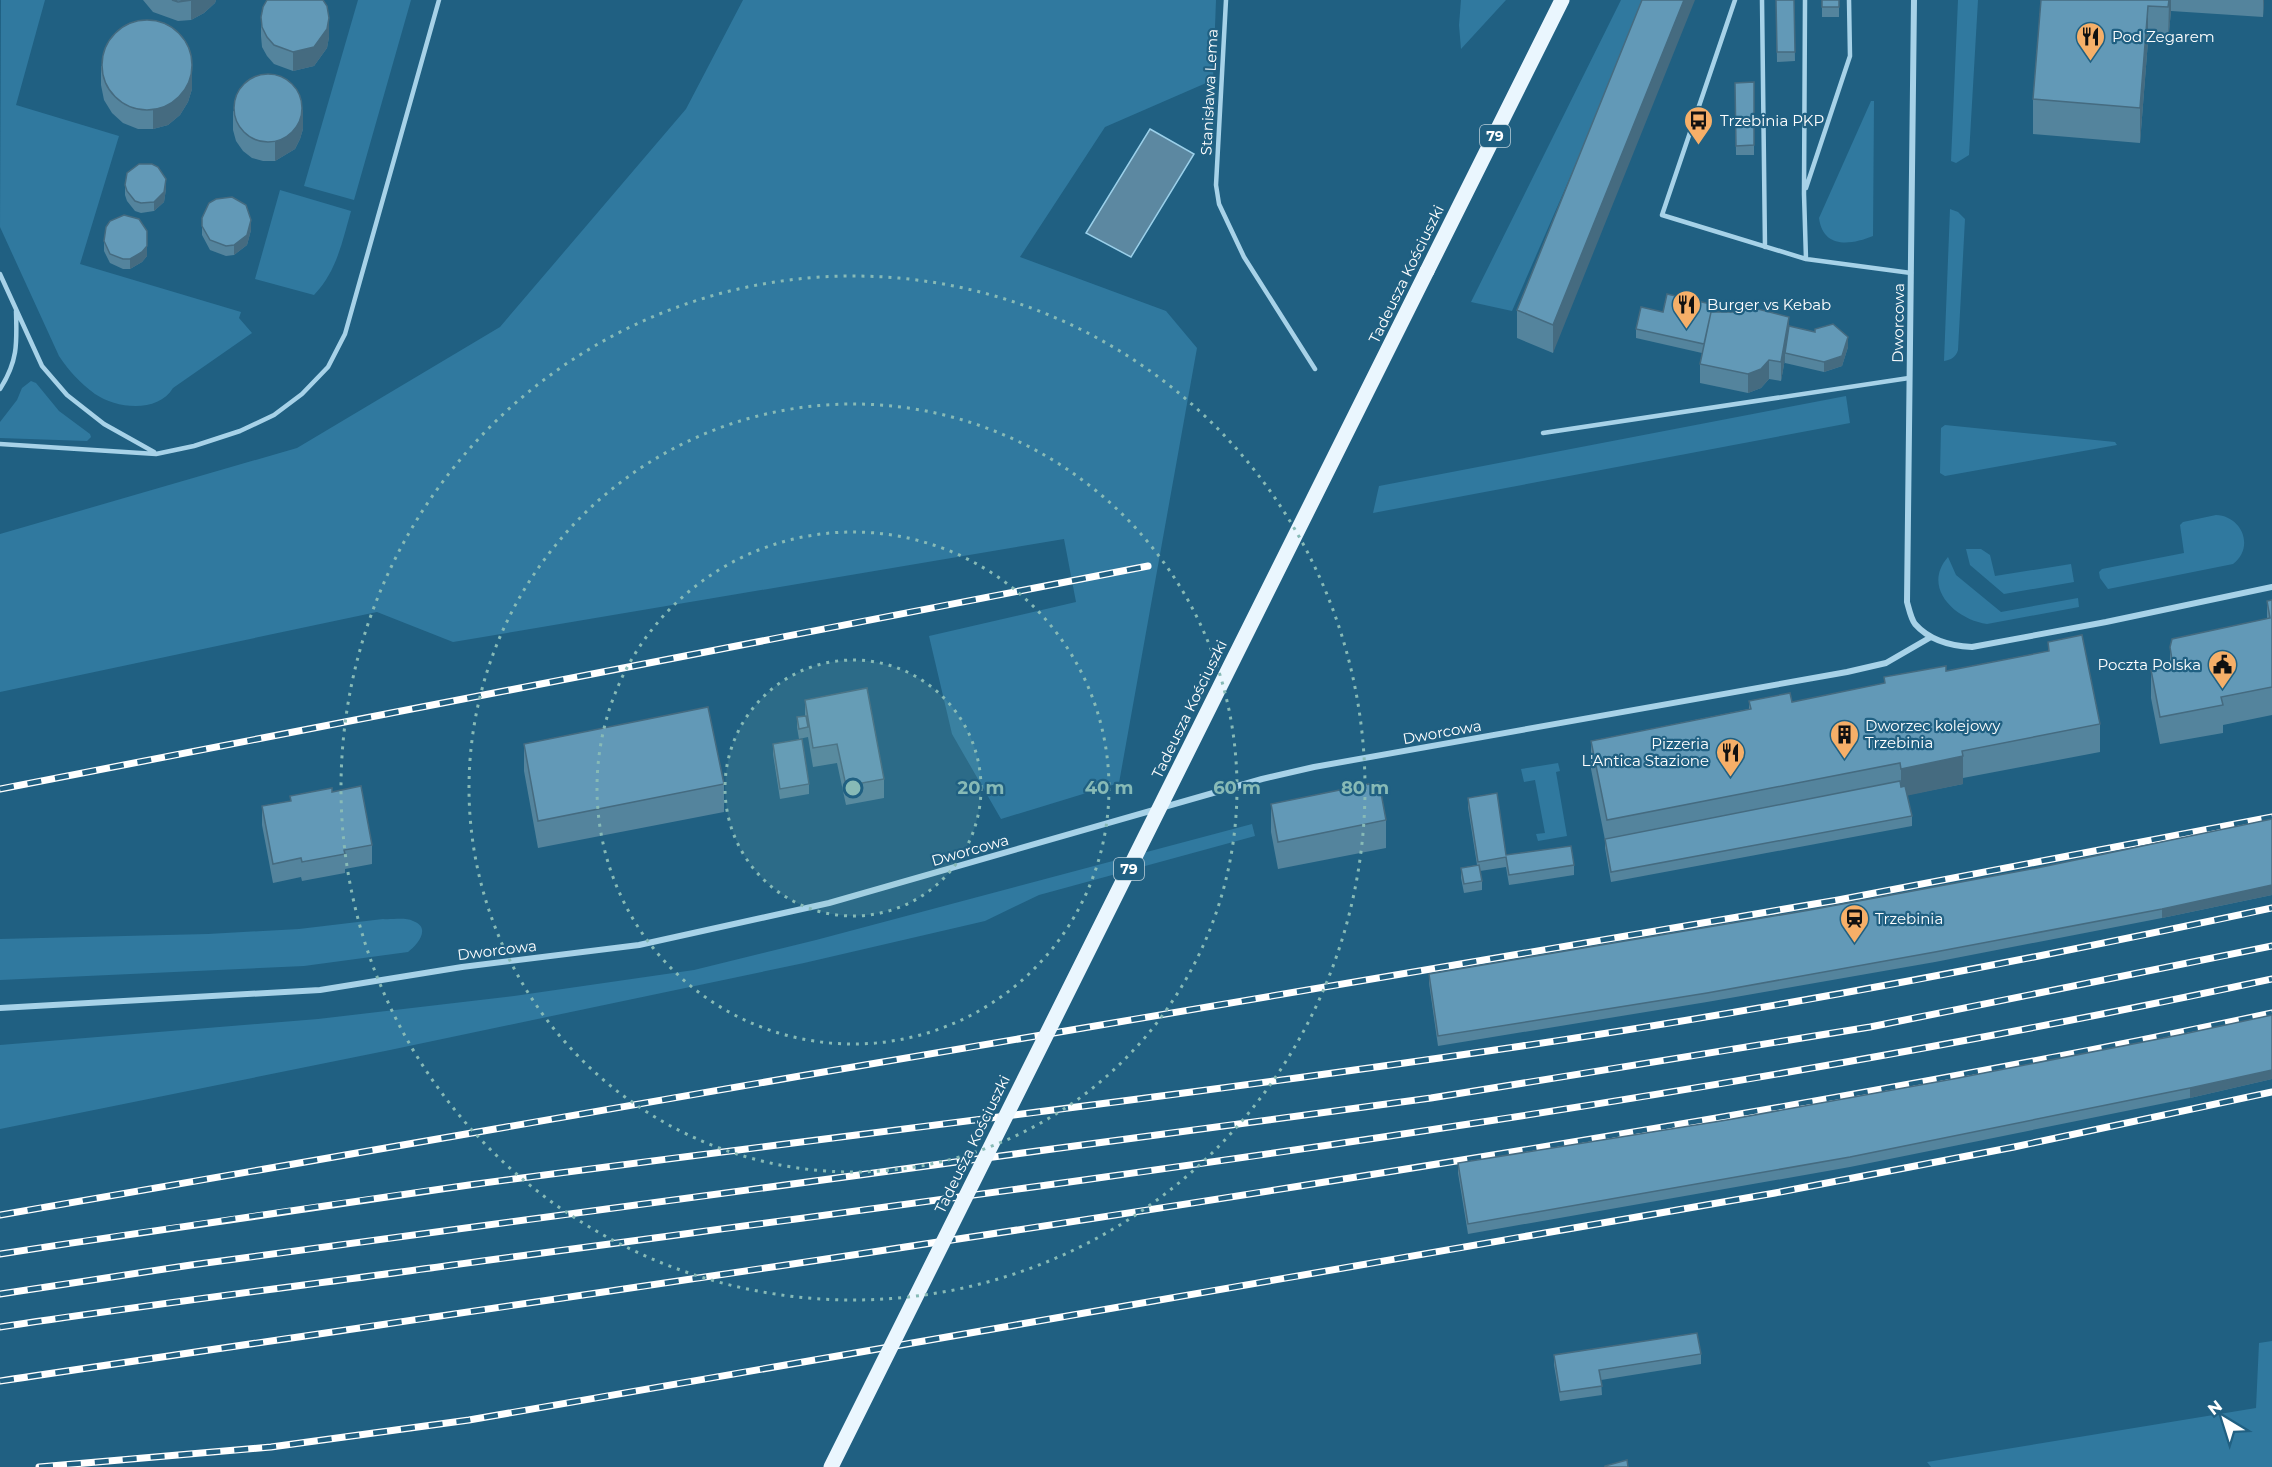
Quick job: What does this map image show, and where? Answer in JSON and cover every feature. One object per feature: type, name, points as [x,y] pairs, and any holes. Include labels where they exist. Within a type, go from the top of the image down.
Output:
[{"type":"main road","name":"Tadeusza Kościuszki","points":[[831,1467],[1562,0]]},
{"type":"street","name":"Dworcowa","points":[[1914,0],[1907,602],[1914,623],[1931,637],[1950,646],[1972,647],[2272,588]]},
{"type":"street","name":"Dworcowa","points":[[0,1008],[320,990],[462,967],[639,945],[829,903],[1262,779],[1348,760],[1656,708],[1847,672],[1886,663],[1931,637]]},
{"type":"lane","points":[[0,444],[156,454],[203,443],[240,431],[274,415],[302,394],[328,367],[345,334],[439,0]]},
{"type":"lane","name":"Stanisława Lema","points":[[1227,0],[1216,185],[1219,204],[1244,257],[1315,369]]},
{"type":"lane","points":[[1735,0],[1662,215],[1806,259],[1911,273]]},
{"type":"lane","points":[[1762,0],[1765,247]]},
{"type":"lane","points":[[1805,0],[1806,259]]},
{"type":"lane","points":[[1804,194],[1850,56],[1850,0]]},
{"type":"lane","points":[[0,274],[42,366],[67,395],[104,424],[156,454]]},
{"type":"lane","points":[[0,389],[11,372],[17,344],[16,308]]},
{"type":"lane","points":[[1543,433],[1909,378]]},
{"type":"shaded area","points":[[1,0],[45,0],[16,105],[119,136],[80,264],[241,312],[239,318],[252,333],[173,388],[158,402],[137,406],[114,403],[84,386],[59,356],[0,227]]},
{"type":"shaded area","points":[[358,0],[411,0],[354,200],[304,186]]},
{"type":"shaded area","points":[[743,0],[1216,0],[1213,80],[1105,127],[1020,257],[1166,311],[1197,348],[1119,783],[1001,819],[952,734],[929,636],[1076,602],[1064,539],[453,642],[377,612],[0,692],[0,534],[297,448],[500,327],[686,109]]},
{"type":"shaded area","points":[[1461,0],[1506,0],[1461,49],[1459,25]]},
{"type":"shaded area","points":[[1621,0],[1647,0],[1512,311],[1471,302]]},
{"type":"shaded area","points":[[1958,0],[1978,0],[1969,155],[1956,163],[1951,161]]},
{"type":"shaded area","points":[[1871,101],[1874,101],[1873,236],[1856,241],[1839,242],[1826,235],[1819,218]]},
{"type":"shaded area","points":[[1150,129],[1194,154],[1131,257],[1086,233]]},
{"type":"shaded area","points":[[280,190],[351,211],[333,266],[314,295],[255,279]]},
{"type":"shaded area","points":[[1950,209],[1958,212],[1965,219],[1958,350],[1953,358],[1944,361]]},
{"type":"shaded area","points":[[31,381],[36,383],[59,411],[90,434],[91,437],[87,441],[0,438],[0,422],[17,400],[22,388]]},
{"type":"shaded area","points":[[1846,396],[1850,423],[1373,513],[1379,486]]},
{"type":"shaded area","points":[[1945,425],[2115,442],[2117,445],[1945,476],[1940,473],[1941,428]]},
{"type":"shaded area","points":[[2216,515],[2233,521],[2239,526],[2242,534],[2243,549],[2240,557],[2233,564],[2108,589],[2100,578],[2099,572],[2102,569],[2184,553],[2180,525],[2183,522]]},
{"type":"shaded area","points":[[1966,549],[1981,549],[1990,555],[1995,576],[2071,564],[2074,582],[2004,594],[1970,565]]},
{"type":"shaded area","points":[[1948,557],[1956,575],[2001,612],[2078,598],[2079,607],[1987,624],[1975,621],[1954,609],[1940,591],[1938,580]]},
{"type":"shaded area","points":[[1558,763],[1560,771],[1556,772],[1567,836],[1538,841],[1536,834],[1545,833],[1535,780],[1524,782],[1521,769]]},
{"type":"shaded area","points":[[1252,824],[1255,836],[1039,895],[985,921],[804,963],[0,1129],[0,1045],[318,1019],[514,996],[694,970],[816,940]]},
{"type":"shaded area","points":[[383,919],[413,921],[422,928],[421,936],[408,952],[304,966],[0,980],[0,939],[208,934],[299,929]]},
{"type":"shaded area","points":[[2272,1341],[2272,1467],[1931,1467],[1927,1462],[2256,1408],[2259,1343]]},
{"type":"building","points":[[267,0],[323,0],[327,6],[329,18],[327,29],[314,47],[293,52],[274,45],[262,27],[261,17]]},
{"type":"building","points":[[1642,0],[1684,0],[1553,325],[1517,310]]},
{"type":"building","points":[[1776,0],[1794,0],[1795,52],[1777,52]]},
{"type":"building","points":[[1822,0],[1839,0],[1839,7],[1822,7]]},
{"type":"building","points":[[2041,0],[2169,0],[2168,7],[2148,6],[2140,108],[2033,99]]},
{"type":"building","points":[[147,20],[164,23],[179,33],[189,48],[192,65],[189,82],[179,97],[164,107],[147,110],[130,107],[115,97],[105,82],[102,65],[105,48],[115,33],[130,23]]},
{"type":"building","points":[[275,74],[287,80],[296,89],[302,101],[300,121],[292,132],[275,142],[261,142],[244,132],[236,121],[234,101],[244,84],[255,76]]},
{"type":"building","points":[[1754,82],[1754,145],[1736,146],[1735,83]]},
{"type":"building","points":[[139,164],[152,164],[158,167],[166,179],[164,192],[154,202],[135,201],[127,191],[125,185],[127,173]]},
{"type":"building","points":[[232,197],[246,205],[251,220],[247,235],[234,245],[226,246],[210,240],[202,226],[202,218],[209,203],[216,199]]},
{"type":"building","points":[[124,215],[139,219],[147,231],[147,246],[130,259],[110,254],[104,241],[106,227],[110,221]]},
{"type":"building","points":[[1667,294],[1715,305],[1711,312],[1704,344],[1636,329],[1641,307],[1663,312]]},
{"type":"building","points":[[1750,307],[1789,317],[1781,362],[1769,360],[1761,369],[1748,374],[1700,364],[1711,312],[1733,312]]},
{"type":"building","points":[[1833,324],[1848,337],[1842,356],[1824,362],[1785,353],[1789,326],[1815,332],[1815,329]]},
{"type":"building","points":[[2272,600],[2272,687],[2221,697],[2223,705],[2160,717],[2151,670],[2173,666],[2170,647],[2172,639],[2270,618],[2267,601]]},
{"type":"building","name":"Dworzec kolejowy Trzebinia","points":[[2082,635],[2100,724],[1962,751],[1963,756],[1901,769],[1900,763],[1607,820],[1591,741],[1751,709],[1749,701],[1790,693],[1792,702],[1885,683],[1884,677],[1946,666],[1946,671],[2049,651],[2048,642]]},
{"type":"building","points":[[867,688],[884,779],[846,786],[837,744],[813,748],[805,700]]},
{"type":"building","points":[[708,707],[724,784],[538,821],[524,744]]},
{"type":"building","points":[[806,716],[808,727],[799,729],[797,717]]},
{"type":"building","points":[[802,739],[809,784],[780,789],[773,744]]},
{"type":"building","points":[[1900,781],[1901,787],[1905,786],[1912,816],[1611,872],[1605,839]]},
{"type":"building","points":[[1379,782],[1386,820],[1278,842],[1271,804]]},
{"type":"building","points":[[361,786],[372,845],[344,850],[345,854],[302,862],[301,858],[273,864],[262,806],[291,801],[290,796],[332,788],[332,792]]},
{"type":"building","points":[[1497,793],[1506,855],[1571,846],[1574,865],[1509,875],[1506,857],[1478,862],[1468,798]]},
{"type":"building","points":[[2272,819],[2272,885],[2162,909],[1935,952],[1707,993],[1438,1036],[1429,974],[1810,910],[2037,868]]},
{"type":"building","points":[[1479,865],[1482,881],[1464,884],[1461,868]]},
{"type":"building","points":[[2272,1015],[2272,1070],[1850,1157],[1468,1224],[1458,1163],[1727,1120],[1953,1079]]},
{"type":"building","points":[[1697,1333],[1701,1354],[1599,1370],[1602,1386],[1560,1392],[1554,1355]]},
{"type":"building","points":[[1627,1460],[1628,1467],[1605,1467],[1605,1466]]},
{"type":"railway","points":[[0,789],[1148,566]]},
{"type":"railway","points":[[0,1215],[800,1076],[1838,900],[2272,817]]},
{"type":"railway","points":[[0,1254],[469,1185],[1391,1065],[1616,1032],[1898,983],[2272,908]]},
{"type":"railway","points":[[0,1294],[191,1265],[1431,1098],[1870,1027],[2272,946]]},
{"type":"railway","points":[[0,1327],[1339,1144],[1807,1069],[2040,1026],[2272,979]]},
{"type":"railway","points":[[0,1381],[844,1256],[1466,1160],[1927,1081],[2272,1013]]},
{"type":"railway","points":[[39,1467],[271,1447],[469,1420],[1775,1193],[2014,1147],[2272,1092]]},
{"type":"place","name":"Pod Zegarem","points":[[2091,62]]},
{"type":"place","name":"Trzebinia PKP","points":[[1699,146]]},
{"type":"place","name":"Burger vs Kebab","points":[[1686,330]]},
{"type":"place","name":"Poczta Polska","points":[[2222,690]]},
{"type":"place","name":"Dworzec kolejowy Trzebinia","points":[[1844,760]]},
{"type":"place","name":"Pizzeria L'Antica Stazione","points":[[1730,778]]},
{"type":"place","name":"Trzebinia","points":[[1854,944]]}]
